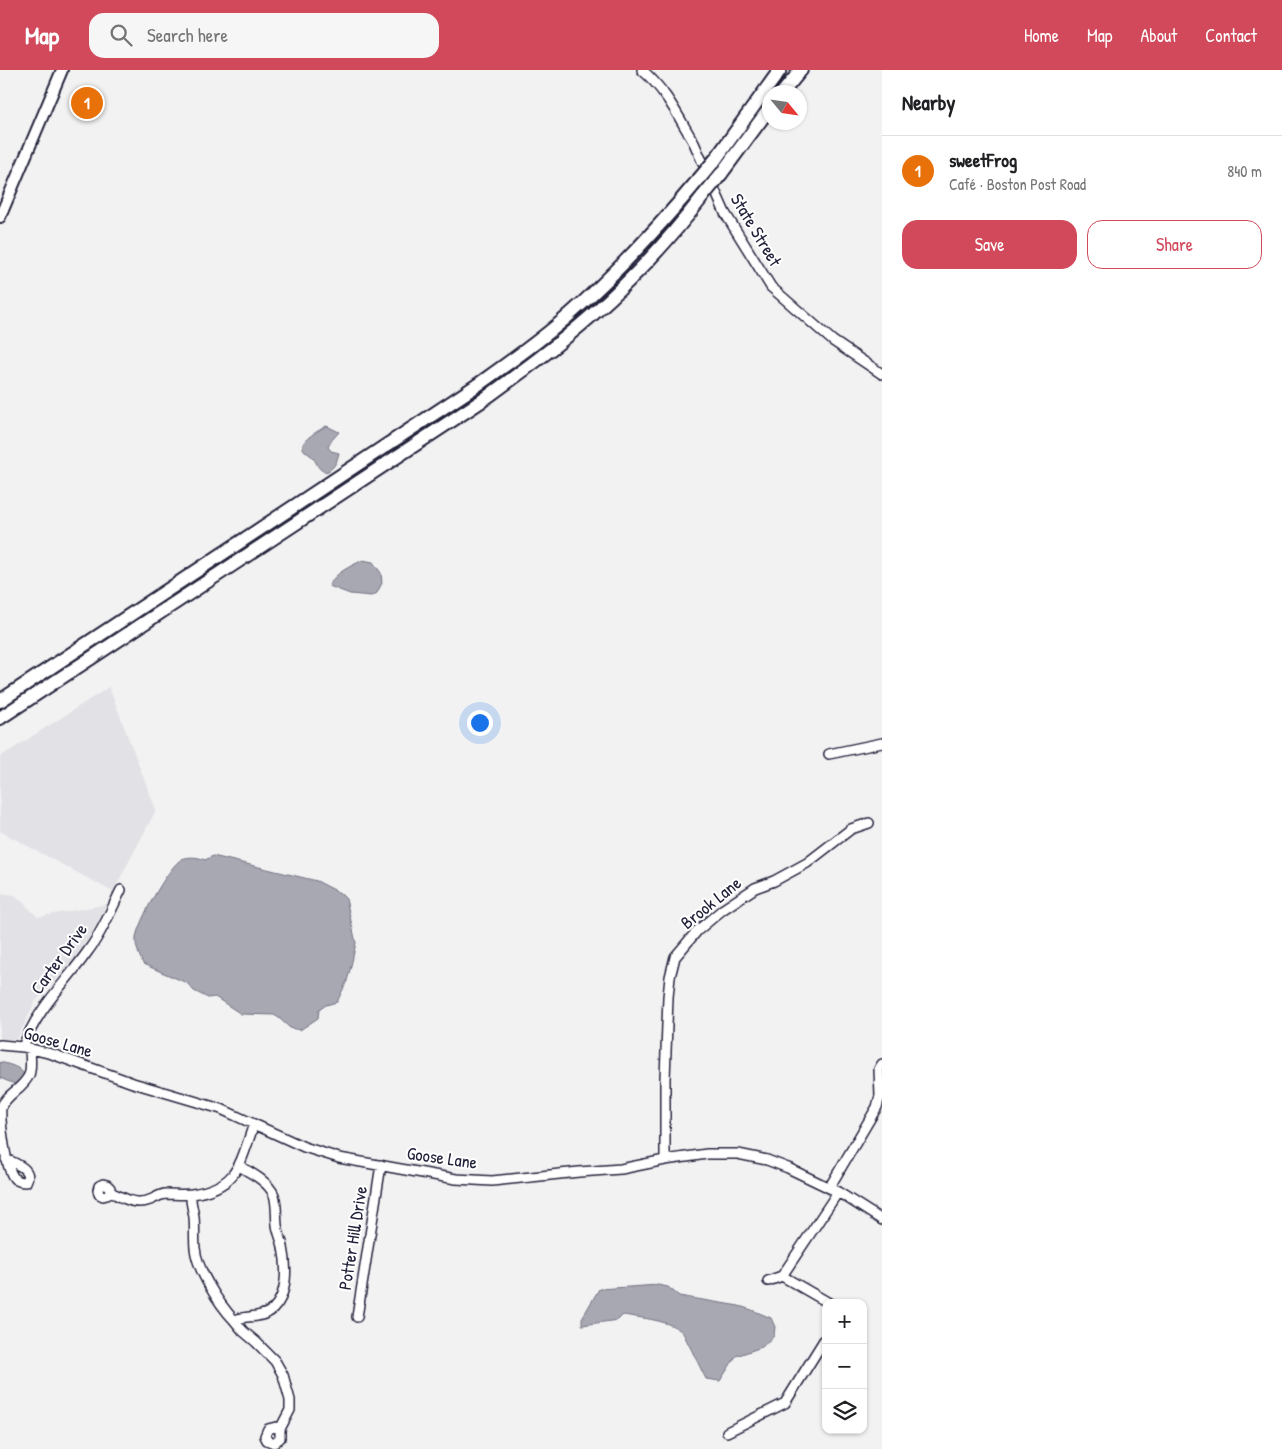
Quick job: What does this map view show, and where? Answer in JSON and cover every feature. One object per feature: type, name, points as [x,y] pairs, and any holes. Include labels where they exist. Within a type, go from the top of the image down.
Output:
[{"type":"highway","points":[[0,701],[523,353],[566,318],[616,272],[655,231],[715,160],[779,70]]},
{"type":"highway","points":[[787,85],[797,70]]},
{"type":"highway","points":[[788,85],[801,70]]},
{"type":"highway","points":[[0,718],[474,405],[542,357],[592,315],[683,222],[762,118]]},
{"type":"highway","points":[[0,726],[69,671]]},
{"type":"main road","points":[[0,217],[62,70]]},
{"type":"street","name":"State Street","points":[[642,70],[661,89],[694,142],[725,213],[771,287],[833,341],[882,374]]},
{"type":"street","points":[[829,754],[882,743]]},
{"type":"street","name":"Brook Lane","points":[[665,1160],[667,1013],[670,977],[676,958],[697,930],[722,910],[755,888],[774,881],[801,866],[851,829],[870,823]]},
{"type":"street","name":"Carter Drive","points":[[27,1047],[27,1036],[39,1013],[89,950],[121,890]]},
{"type":"street","name":"Goose Lane","points":[[0,1045],[27,1047],[52,1054],[159,1092],[221,1109],[304,1147],[339,1158],[456,1179],[492,1181],[621,1169],[707,1154],[738,1154],[774,1162],[834,1190],[882,1220]]},
{"type":"street","points":[[6,1159],[1,1133],[0,1108],[23,1085],[29,1074],[27,1047]]},
{"type":"street","points":[[768,1281],[782,1276],[834,1190],[877,1107],[880,1096],[878,1069],[882,1064]]},
{"type":"street","points":[[110,1192],[134,1203],[162,1194],[191,1194],[214,1189],[228,1181],[239,1166],[254,1124]]},
{"type":"street","name":"Potter Hill Drive","points":[[356,1316],[381,1165]]},
{"type":"street","points":[[234,1320],[268,1313],[274,1308],[280,1301],[286,1264],[278,1228],[274,1195],[265,1182],[239,1166]]},
{"type":"street","points":[[191,1194],[195,1250],[213,1292],[220,1304],[243,1331],[275,1362],[283,1374],[290,1400],[290,1410],[280,1429]]},
{"type":"street","points":[[782,1276],[822,1299]]},
{"type":"street","points":[[726,1432],[785,1403],[822,1343]]},
{"type":"shaded area","points":[[326,426],[339,432],[328,447],[331,451],[339,453],[333,467],[325,472],[320,469],[314,459],[305,451],[303,445],[311,436]]},
{"type":"shaded area","points":[[363,560],[373,562],[381,573],[382,583],[377,593],[371,596],[350,594],[329,586],[335,577],[348,567]]},
{"type":"shaded area","points":[[109,687],[156,810],[113,892],[0,831],[0,757]]},
{"type":"shaded area","points":[[213,856],[317,881],[340,893],[346,899],[356,943],[347,981],[337,1002],[326,1005],[319,1010],[318,1018],[300,1030],[290,1028],[274,1015],[241,1014],[215,997],[208,998],[194,991],[187,983],[143,964],[137,949],[136,938],[154,896],[169,872],[182,859],[194,857],[205,860]]},
{"type":"shaded area","points":[[0,893],[15,895],[38,917],[107,904],[93,933],[77,957],[35,1002],[17,1039],[0,1039]]},
{"type":"shaded area","points":[[0,1062],[18,1068],[25,1076],[17,1085],[0,1078]]},
{"type":"shaded area","points":[[658,1285],[668,1287],[679,1296],[739,1306],[771,1318],[775,1327],[774,1336],[762,1347],[736,1356],[720,1381],[706,1379],[683,1333],[671,1325],[655,1320],[623,1315],[618,1320],[582,1325],[582,1318],[599,1289]]},
{"type":"place","name":"sweetFrog","points":[[87,103]]}]
